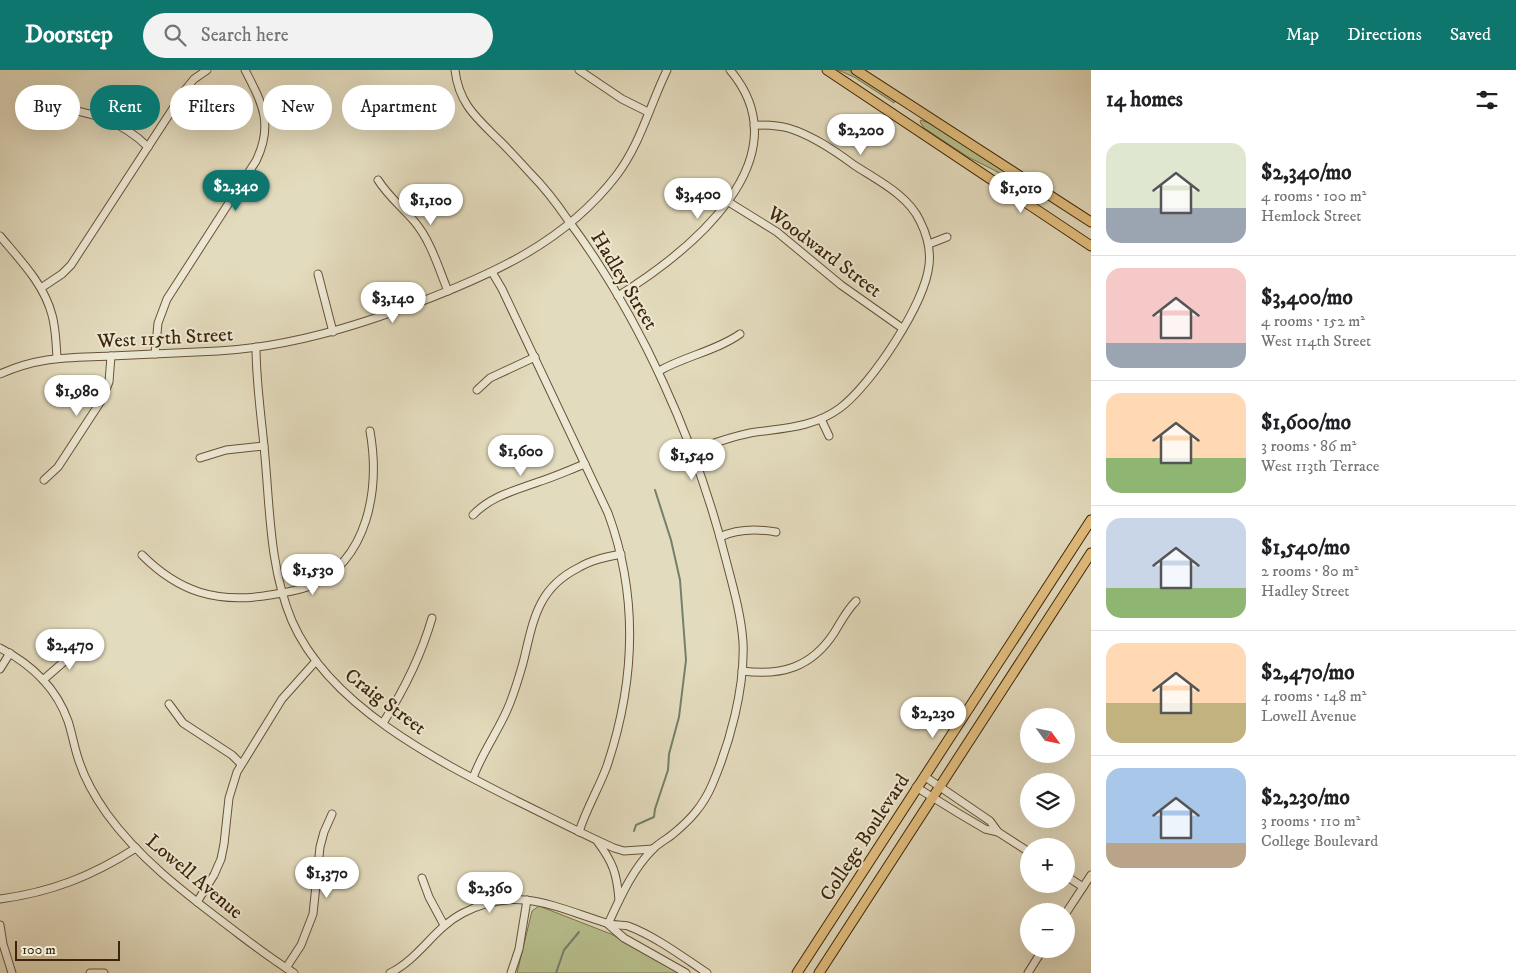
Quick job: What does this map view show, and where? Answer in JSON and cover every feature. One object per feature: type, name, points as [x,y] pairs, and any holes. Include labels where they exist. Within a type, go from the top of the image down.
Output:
[{"type":"main road","points":[[827,70],[1091,246]]},
{"type":"main road","points":[[856,70],[998,164],[1091,222]]},
{"type":"main road","name":"College Boulevard","points":[[798,973],[916,787],[1091,520]]},
{"type":"main road","name":"College Boulevard","points":[[819,973],[1091,552]]},
{"type":"street","points":[[40,288],[62,274],[71,265],[185,90],[194,79],[207,70]]},
{"type":"street","points":[[155,354],[158,323],[167,300],[256,161],[264,142],[266,130],[265,117],[254,86],[245,70]]},
{"type":"street","name":"Hadley Street","points":[[454,70],[458,89],[470,111],[533,176],[570,222],[600,266],[659,370],[714,512],[740,618],[742,671],[739,699],[714,782],[706,800],[698,810],[687,822],[653,849],[631,877],[608,924]]},
{"type":"street","points":[[579,70],[622,100],[648,112]]},
{"type":"street","name":"West 115th Street","points":[[0,374],[34,362],[57,358],[219,351],[298,340],[333,332],[390,314],[492,272],[538,246],[570,222],[588,206],[616,175],[636,142],[667,70]]},
{"type":"street","points":[[618,296],[654,273],[694,240],[711,223],[741,180],[752,151],[754,125],[748,102],[741,86],[730,70]]},
{"type":"street","points":[[80,111],[96,115],[117,124],[136,134],[148,146]]},
{"type":"street","points":[[692,452],[727,439],[797,427],[821,419],[838,409],[859,390],[881,362],[902,328],[922,290],[927,276],[929,244],[920,220],[906,201],[857,167],[795,130],[781,126],[754,125]]},
{"type":"street","points":[[378,180],[384,190],[414,222],[425,237],[448,291]]},
{"type":"street","name":"Woodward Street","points":[[727,201],[777,232],[841,285],[902,328]]},
{"type":"street","points":[[0,236],[31,273],[46,298],[52,315],[57,358]]},
{"type":"street","points":[[929,244],[947,238]]},
{"type":"street","points":[[492,272],[535,357],[608,513],[621,554],[628,587],[629,654],[620,718],[606,768],[582,821],[579,832]]},
{"type":"street","points":[[318,274],[333,332]]},
{"type":"street","points":[[659,370],[688,356],[721,345],[740,334]]},
{"type":"street","name":"Craig Street","points":[[256,347],[275,566],[292,621],[316,661],[339,688],[383,723],[473,778],[596,840],[624,851],[653,849]]},
{"type":"street","points":[[44,480],[58,467],[104,394],[109,382],[111,356]]},
{"type":"street","points":[[477,390],[490,378],[535,357]]},
{"type":"street","points":[[821,419],[829,436]]},
{"type":"street","points":[[142,555],[169,578],[200,593],[234,599],[254,598],[299,590],[323,579],[340,565],[355,546],[367,516],[372,493],[373,459],[370,431]]},
{"type":"street","points":[[200,458],[226,450],[264,446]]},
{"type":"street","points":[[473,515],[493,498],[585,464]]},
{"type":"street","points":[[720,537],[728,533],[741,531],[776,532]]},
{"type":"street","points":[[473,778],[477,766],[508,706],[517,683],[533,619],[545,596],[554,585],[577,568],[590,562],[621,554]]},
{"type":"street","points":[[742,671],[778,672],[803,664],[826,645],[844,615],[856,602]]},
{"type":"street","points":[[383,723],[405,686],[419,656],[432,618]]},
{"type":"street","points":[[43,680],[83,645]]},
{"type":"street","name":"Lowell Avenue","points":[[0,648],[26,664],[54,693],[68,721],[85,776],[108,815],[136,848],[158,871],[197,902],[294,973]]},
{"type":"street","points":[[0,668],[10,653]]},
{"type":"street","points":[[197,902],[214,875],[221,859],[229,798],[232,784],[241,764],[282,699],[316,661]]},
{"type":"street","points":[[169,704],[183,723],[232,755],[241,764]]},
{"type":"street","points":[[924,776],[990,821],[998,832]]},
{"type":"street","points":[[916,787],[985,829],[998,832],[1020,846]]},
{"type":"street","points":[[286,968],[300,945],[313,914],[320,847],[332,814]]},
{"type":"street","points":[[596,840],[613,865],[617,876],[619,900]]},
{"type":"street","points":[[0,899],[36,893],[64,885],[106,866],[136,848]]},
{"type":"street","points":[[1073,903],[1091,875]]},
{"type":"street","points":[[422,878],[444,925]]},
{"type":"street","points":[[1075,882],[1083,887]]},
{"type":"street","points":[[390,973],[414,956],[444,925],[464,912],[503,900],[543,902],[608,924],[627,926],[675,952],[707,973]]},
{"type":"street","points":[[511,973],[519,950],[528,900]]},
{"type":"street","points":[[608,924],[624,938],[686,973]]},
{"type":"street","points":[[0,925],[3,944],[12,973]]},
{"type":"street","points":[[1028,973],[1038,958]]},
{"type":"street","points":[[90,973],[104,973]]},
{"type":"green space","points":[[838,70],[850,70],[895,101],[894,103],[854,77]]},
{"type":"green space","points":[[921,120],[929,123],[1037,193],[1045,199],[1044,201],[994,170],[968,157],[924,128],[920,122]]},
{"type":"green space","points":[[539,906],[611,934],[680,973],[517,973],[532,911]]},
{"type":"waterway","points":[[634,831],[636,825],[654,817],[668,770],[669,754],[679,717],[686,660],[680,580],[671,540],[655,490]]},
{"type":"waterway","points":[[556,973],[564,950],[579,932]]}]
